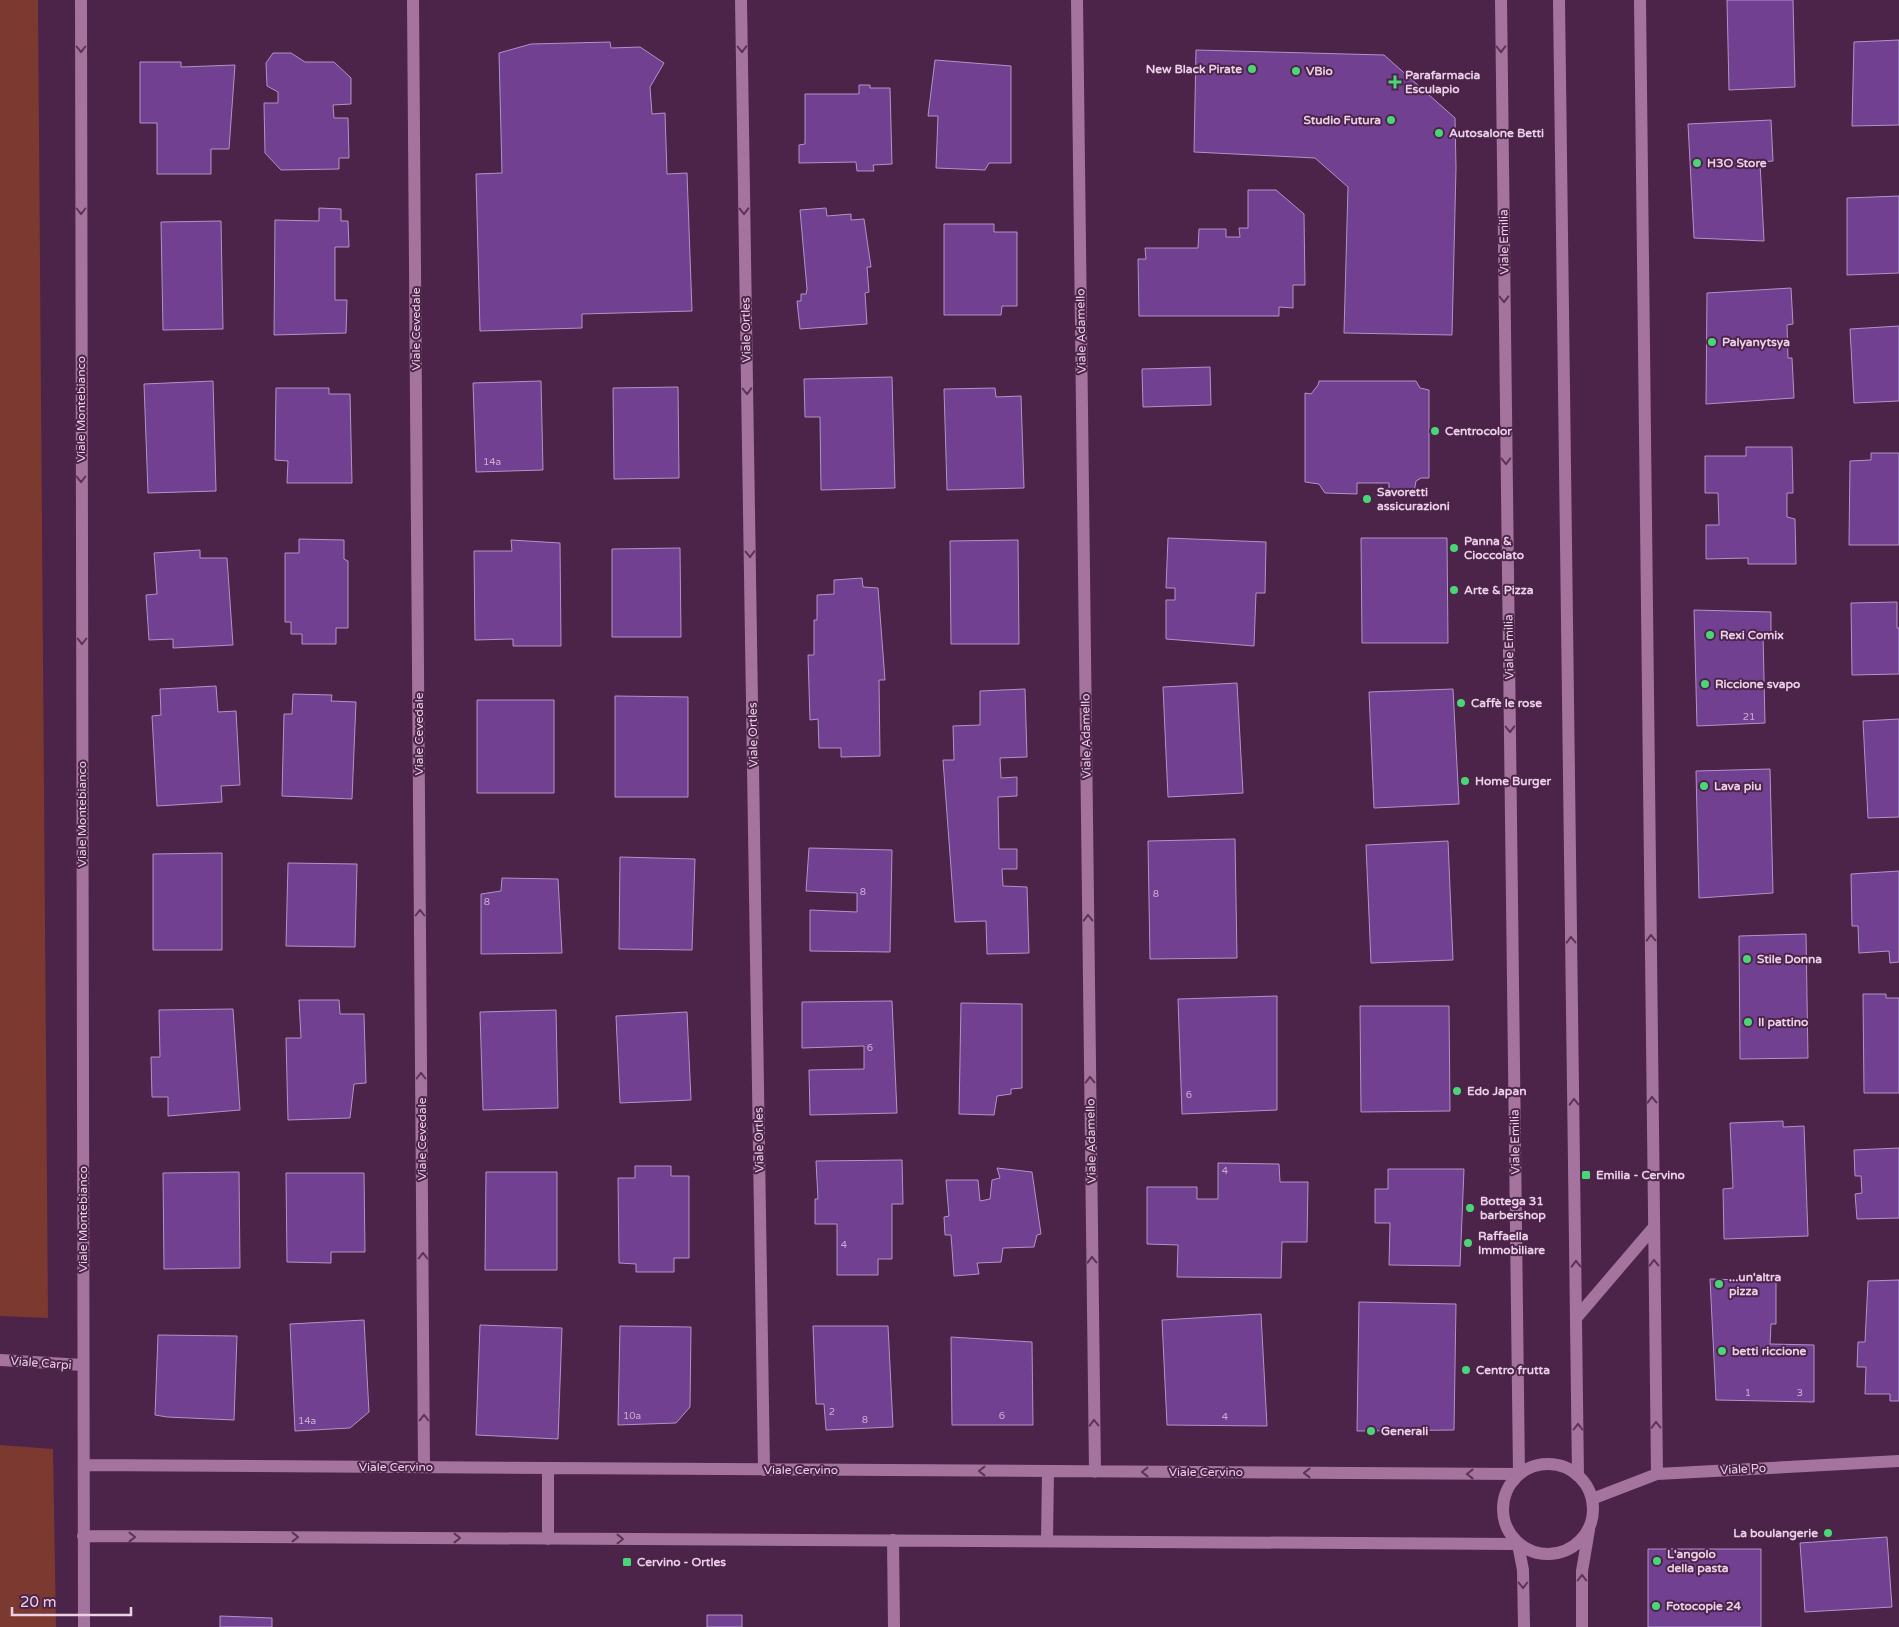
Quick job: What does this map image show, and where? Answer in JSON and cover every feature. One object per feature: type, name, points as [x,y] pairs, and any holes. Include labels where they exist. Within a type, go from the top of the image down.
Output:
[{"type":"street","name":"Viale Montebianco","points":[[80,0],[84,1627]]},
{"type":"street","name":"Viale Cevedale","points":[[413,0],[424,1467]]},
{"type":"street","name":"Viale Ortles","points":[[741,0],[764,1470]]},
{"type":"street","name":"Viale Adamello","points":[[1077,0],[1095,1472]]},
{"type":"street","name":"Viale Emilia","points":[[1501,0],[1518,1474]]},
{"type":"street","points":[[1559,0],[1578,1476]]},
{"type":"street","points":[[1640,0],[1657,1474]]},
{"type":"street","points":[[1577,1317],[1654,1227]]},
{"type":"street","name":"Viale Carpi","points":[[0,1360],[83,1365]]},
{"type":"street","name":"Viale Po","points":[[1592,1499],[1657,1474],[1899,1461]]},
{"type":"street","points":[[1524,1627],[1523,1570],[1518,1544],[1506,1527],[1502,1507],[1507,1489],[1518,1474],[1532,1466],[1549,1464],[1565,1467],[1578,1476],[1587,1486],[1592,1499],[1593,1513],[1582,1571],[1582,1627]]},
{"type":"street","name":"Viale Cervino","points":[[84,1465],[1518,1474]]},
{"type":"street","points":[[548,1468],[548,1539]]},
{"type":"street","points":[[1046,1542],[1048,1471]]},
{"type":"street","points":[[83,1536],[1518,1544],[1532,1552],[1550,1555],[1566,1551],[1580,1541],[1590,1526]]},
{"type":"street","points":[[893,1540],[894,1627]]},
{"type":"shaded area","points":[[0,0],[38,0],[48,1318],[0,1316]]},
{"type":"shaded area","points":[[0,1445],[53,1449],[56,1627],[0,1627]]},
{"type":"building","points":[[1727,0],[1793,0],[1795,87],[1729,90]]},
{"type":"building","points":[[1899,40],[1899,125],[1852,126],[1854,42]]},
{"type":"building","points":[[610,42],[611,48],[640,47],[664,63],[650,87],[652,114],[665,113],[667,174],[687,173],[692,311],[582,314],[582,328],[480,331],[476,174],[502,173],[499,53],[531,44]]},
{"type":"building","points":[[1196,50],[1384,55],[1455,118],[1456,168],[1452,335],[1344,333],[1348,187],[1315,158],[1194,152]]},
{"type":"building","points":[[273,53],[291,53],[305,62],[334,62],[351,78],[351,104],[333,105],[334,118],[348,118],[349,158],[339,158],[339,169],[281,170],[265,153],[264,103],[278,103],[278,92],[267,86],[266,63]]},
{"type":"building","points":[[935,60],[1011,66],[1011,163],[989,163],[985,170],[936,168],[938,116],[928,116]]},
{"type":"building","points":[[140,62],[181,62],[181,67],[235,65],[229,149],[211,149],[211,174],[157,174],[157,123],[140,123]]},
{"type":"building","points":[[859,85],[870,85],[870,88],[890,88],[892,164],[873,165],[874,171],[857,171],[856,162],[799,163],[799,145],[805,144],[805,94],[859,94]]},
{"type":"building","points":[[1771,120],[1773,161],[1760,162],[1764,241],[1694,238],[1688,124]]},
{"type":"building","points":[[1248,190],[1276,190],[1304,214],[1305,285],[1293,285],[1293,308],[1279,307],[1279,316],[1139,316],[1138,259],[1146,259],[1145,248],[1198,248],[1199,229],[1226,229],[1226,237],[1240,237],[1239,228],[1248,228]]},
{"type":"building","points":[[1899,196],[1899,273],[1847,275],[1847,198]]},
{"type":"building","points":[[319,208],[341,209],[341,221],[348,221],[349,247],[335,247],[335,300],[347,300],[346,333],[274,335],[275,220],[319,221]]},
{"type":"building","points":[[826,208],[827,216],[851,214],[851,220],[864,219],[871,267],[867,267],[869,292],[865,293],[867,324],[800,329],[797,301],[801,301],[801,294],[806,294],[807,289],[800,210]]},
{"type":"building","points":[[221,221],[223,329],[163,330],[161,222]]},
{"type":"building","points":[[944,224],[994,224],[994,232],[1017,232],[1017,306],[1002,306],[1001,315],[944,315]]},
{"type":"building","points":[[1791,288],[1793,324],[1787,325],[1788,358],[1792,358],[1794,398],[1706,404],[1707,293]]},
{"type":"building","points":[[1899,326],[1899,401],[1854,403],[1850,329]]},
{"type":"building","points":[[1210,367],[1211,405],[1143,407],[1142,369]]},
{"type":"building","points":[[892,377],[895,488],[821,490],[820,417],[805,417],[804,379]]},
{"type":"building","points":[[213,381],[216,491],[148,493],[144,384]]},
{"type":"building","points":[[541,381],[543,470],[476,472],[473,383]]},
{"type":"building","points":[[1319,381],[1416,381],[1420,388],[1429,390],[1429,478],[1421,478],[1416,481],[1414,492],[1389,492],[1389,483],[1357,483],[1357,494],[1325,493],[1319,484],[1305,482],[1305,393],[1311,394]]},
{"type":"building","points":[[678,387],[679,478],[614,479],[613,388]]},
{"type":"building","points":[[276,388],[329,388],[329,394],[350,394],[352,483],[287,483],[288,461],[275,460]]},
{"type":"building","points":[[995,388],[996,397],[1021,396],[1024,488],[947,490],[944,389]]},
{"type":"building","points":[[1746,447],[1792,447],[1793,493],[1787,493],[1787,517],[1795,519],[1796,564],[1748,564],[1748,558],[1706,559],[1706,525],[1719,525],[1718,493],[1705,493],[1705,456],[1746,456]]},
{"type":"building","points":[[1871,453],[1899,453],[1899,545],[1849,545],[1850,461],[1871,460]]},
{"type":"building","points":[[1168,538],[1266,542],[1265,593],[1256,593],[1254,646],[1166,639],[1166,600],[1175,600],[1175,588],[1166,588]]},
{"type":"building","points":[[1361,538],[1447,538],[1448,643],[1362,643]]},
{"type":"building","points":[[299,539],[344,540],[344,559],[348,561],[348,628],[336,628],[336,644],[302,644],[302,634],[291,634],[291,622],[285,622],[285,553],[299,553]]},
{"type":"building","points":[[511,540],[560,543],[561,646],[513,646],[513,639],[475,640],[474,551],[512,551]]},
{"type":"building","points":[[1018,540],[1019,644],[951,644],[950,541]]},
{"type":"building","points":[[680,548],[681,637],[612,637],[612,549]]},
{"type":"building","points":[[200,550],[200,558],[227,558],[233,645],[173,648],[173,639],[149,640],[146,595],[157,594],[154,553]]},
{"type":"building","points":[[862,578],[863,587],[878,588],[885,680],[879,680],[880,756],[841,757],[841,748],[819,748],[818,719],[810,720],[808,655],[814,655],[814,620],[817,620],[817,595],[834,594],[834,580]]},
{"type":"building","points":[[1897,602],[1899,674],[1852,675],[1851,603]]},
{"type":"building","points":[[1694,610],[1771,612],[1771,633],[1763,633],[1765,723],[1697,726]]},
{"type":"building","points":[[1237,683],[1243,793],[1168,797],[1163,687]]},
{"type":"building","points":[[216,686],[218,712],[236,711],[240,785],[221,786],[222,802],[157,806],[152,716],[161,715],[160,689]]},
{"type":"building","points":[[1025,689],[1027,757],[1000,758],[1001,778],[1017,777],[1017,796],[998,797],[999,849],[1017,849],[1017,869],[1002,869],[1003,886],[1027,887],[1029,953],[987,954],[986,921],[955,922],[943,760],[954,760],[953,726],[980,725],[980,691]]},
{"type":"building","points":[[1453,689],[1459,804],[1374,808],[1369,692]]},
{"type":"building","points":[[293,694],[332,695],[331,701],[356,702],[352,799],[282,796],[284,714],[292,714]]},
{"type":"building","points":[[615,696],[688,697],[688,797],[615,797]]},
{"type":"building","points":[[477,700],[554,700],[554,793],[477,793]]},
{"type":"building","points":[[1899,719],[1899,817],[1868,818],[1863,721]]},
{"type":"building","points":[[1770,769],[1773,893],[1699,898],[1696,771]]},
{"type":"building","points":[[1235,839],[1237,958],[1150,959],[1148,841]]},
{"type":"building","points":[[1448,841],[1453,960],[1371,963],[1366,845]]},
{"type":"building","points":[[809,848],[892,850],[890,952],[810,951],[810,910],[857,912],[857,893],[806,891]]},
{"type":"building","points":[[222,853],[222,950],[153,950],[153,854]]},
{"type":"building","points":[[620,857],[695,859],[692,950],[619,949]]},
{"type":"building","points":[[288,863],[357,864],[355,947],[286,946]]},
{"type":"building","points":[[1899,871],[1899,962],[1890,963],[1889,951],[1859,953],[1858,926],[1852,926],[1851,874]]},
{"type":"building","points":[[502,878],[558,879],[562,953],[481,954],[481,894],[501,891]]},
{"type":"building","points":[[1806,934],[1808,1058],[1740,1059],[1739,936]]},
{"type":"building","points":[[1863,994],[1886,994],[1886,998],[1899,998],[1899,1093],[1864,1093]]},
{"type":"building","points":[[1277,996],[1277,1110],[1182,1114],[1178,999]]},
{"type":"building","points":[[299,1000],[339,1000],[340,1014],[364,1014],[366,1083],[354,1084],[350,1118],[288,1120],[286,1038],[301,1038]]},
{"type":"building","points":[[892,1001],[897,1113],[810,1115],[809,1070],[864,1069],[864,1046],[802,1048],[802,1002]]},
{"type":"building","points":[[961,1003],[1022,1004],[1022,1088],[1011,1089],[1011,1094],[997,1096],[994,1115],[959,1114]]},
{"type":"building","points":[[1360,1006],[1449,1006],[1450,1111],[1361,1112]]},
{"type":"building","points":[[233,1009],[240,1110],[168,1116],[168,1097],[152,1097],[151,1057],[160,1057],[159,1010]]},
{"type":"building","points":[[556,1010],[558,1108],[483,1110],[480,1012]]},
{"type":"building","points":[[687,1012],[691,1100],[620,1103],[616,1016]]},
{"type":"building","points":[[1783,1121],[1783,1127],[1804,1126],[1808,1236],[1724,1239],[1723,1189],[1733,1188],[1730,1123]]},
{"type":"building","points":[[1899,1148],[1899,1218],[1857,1219],[1855,1194],[1862,1193],[1861,1176],[1855,1176],[1854,1150]]},
{"type":"building","points":[[902,1160],[903,1204],[892,1204],[892,1259],[878,1259],[878,1275],[837,1275],[837,1224],[815,1224],[815,1199],[818,1199],[816,1161]]},
{"type":"building","points":[[1218,1163],[1279,1164],[1280,1182],[1308,1182],[1307,1242],[1282,1242],[1281,1278],[1177,1277],[1178,1245],[1147,1244],[1147,1187],[1197,1187],[1197,1199],[1218,1199]]},
{"type":"building","points":[[635,1166],[671,1166],[671,1176],[689,1176],[689,1258],[674,1258],[674,1272],[636,1272],[636,1264],[619,1263],[618,1178],[635,1178]]},
{"type":"building","points":[[997,1168],[1032,1172],[1041,1234],[1037,1235],[1034,1247],[1003,1248],[1001,1262],[977,1263],[979,1274],[954,1276],[951,1235],[945,1235],[944,1217],[949,1216],[946,1180],[978,1180],[980,1201],[990,1199],[992,1180],[1000,1178]]},
{"type":"building","points":[[1388,1169],[1464,1169],[1460,1266],[1389,1265],[1390,1223],[1375,1223],[1375,1189],[1388,1189]]},
{"type":"building","points":[[239,1172],[240,1268],[164,1269],[163,1173]]},
{"type":"building","points":[[486,1172],[557,1172],[557,1270],[485,1270]]},
{"type":"building","points":[[286,1173],[364,1173],[365,1252],[331,1252],[331,1263],[287,1262]]},
{"type":"building","points":[[1710,1279],[1776,1281],[1776,1324],[1771,1324],[1770,1344],[1814,1345],[1814,1402],[1716,1400]]},
{"type":"building","points":[[1899,1280],[1899,1401],[1890,1401],[1890,1394],[1865,1394],[1866,1367],[1857,1367],[1858,1342],[1865,1342],[1868,1281]]},
{"type":"building","points":[[1359,1302],[1456,1304],[1454,1430],[1357,1431]]},
{"type":"building","points":[[1261,1314],[1267,1426],[1167,1425],[1162,1320]]},
{"type":"building","points":[[364,1320],[369,1412],[350,1428],[295,1431],[290,1324]]},
{"type":"building","points":[[480,1325],[562,1328],[558,1439],[476,1435]]},
{"type":"building","points":[[620,1326],[691,1327],[690,1407],[676,1423],[618,1425]]},
{"type":"building","points":[[813,1326],[888,1326],[893,1427],[826,1430],[824,1404],[816,1404]]},
{"type":"building","points":[[158,1335],[237,1336],[234,1420],[155,1415]]},
{"type":"building","points":[[951,1337],[1032,1342],[1033,1425],[952,1425]]},
{"type":"building","points":[[1887,1537],[1892,1607],[1805,1612],[1800,1543]]},
{"type":"building","points":[[1648,1549],[1761,1549],[1761,1627],[1648,1627]]},
{"type":"building","points":[[707,1615],[742,1615],[742,1627],[707,1627]]},
{"type":"building","points":[[220,1616],[272,1618],[272,1627],[220,1627]]},
{"type":"place","name":"New Black Pirate","points":[[1252,69]]},
{"type":"place","name":"VBio","points":[[1296,71]]},
{"type":"place","name":"Parafarmacia Esculapio","points":[[1395,82]]},
{"type":"place","name":"Studio Futura","points":[[1391,120]]},
{"type":"place","name":"Autosalone Betti","points":[[1439,133]]},
{"type":"place","name":"H3O Store","points":[[1697,163]]},
{"type":"place","name":"Palyanytsya","points":[[1712,342]]},
{"type":"place","name":"Centrocolor","points":[[1435,431]]},
{"type":"place","name":"Savoretti assicurazioni","points":[[1367,499]]},
{"type":"place","name":"Panna & Cioccolato","points":[[1454,548]]},
{"type":"place","name":"Arte & Pizza","points":[[1454,590]]},
{"type":"place","name":"Rexi Comix","points":[[1710,635]]},
{"type":"place","name":"Riccione svapo","points":[[1705,684]]},
{"type":"place","name":"Caffè le rose","points":[[1461,703]]},
{"type":"place","name":"Home Burger","points":[[1465,781]]},
{"type":"place","name":"Lava piu","points":[[1704,786]]},
{"type":"place","name":"Stile Donna","points":[[1747,959]]},
{"type":"place","name":"Il pattino","points":[[1748,1022]]},
{"type":"place","name":"Edo Japan","points":[[1457,1091]]},
{"type":"place","name":"Emilia - Cervino","points":[[1586,1175]]},
{"type":"place","name":"Bottega 31 barbershop","points":[[1470,1208]]},
{"type":"place","name":"Raffaella Immobiliare","points":[[1468,1243]]},
{"type":"place","name":"...un'altra pizza","points":[[1719,1284]]},
{"type":"place","name":"betti riccione","points":[[1722,1351]]},
{"type":"place","name":"Centro frutta","points":[[1466,1370]]},
{"type":"place","name":"Generali","points":[[1371,1431]]},
{"type":"place","name":"La boulangerie","points":[[1828,1533]]},
{"type":"place","name":"L'angolo della pasta","points":[[1657,1561]]},
{"type":"place","name":"Cervino - Ortles","points":[[627,1562]]},
{"type":"place","name":"Fotocopie 24","points":[[1656,1606]]}]
